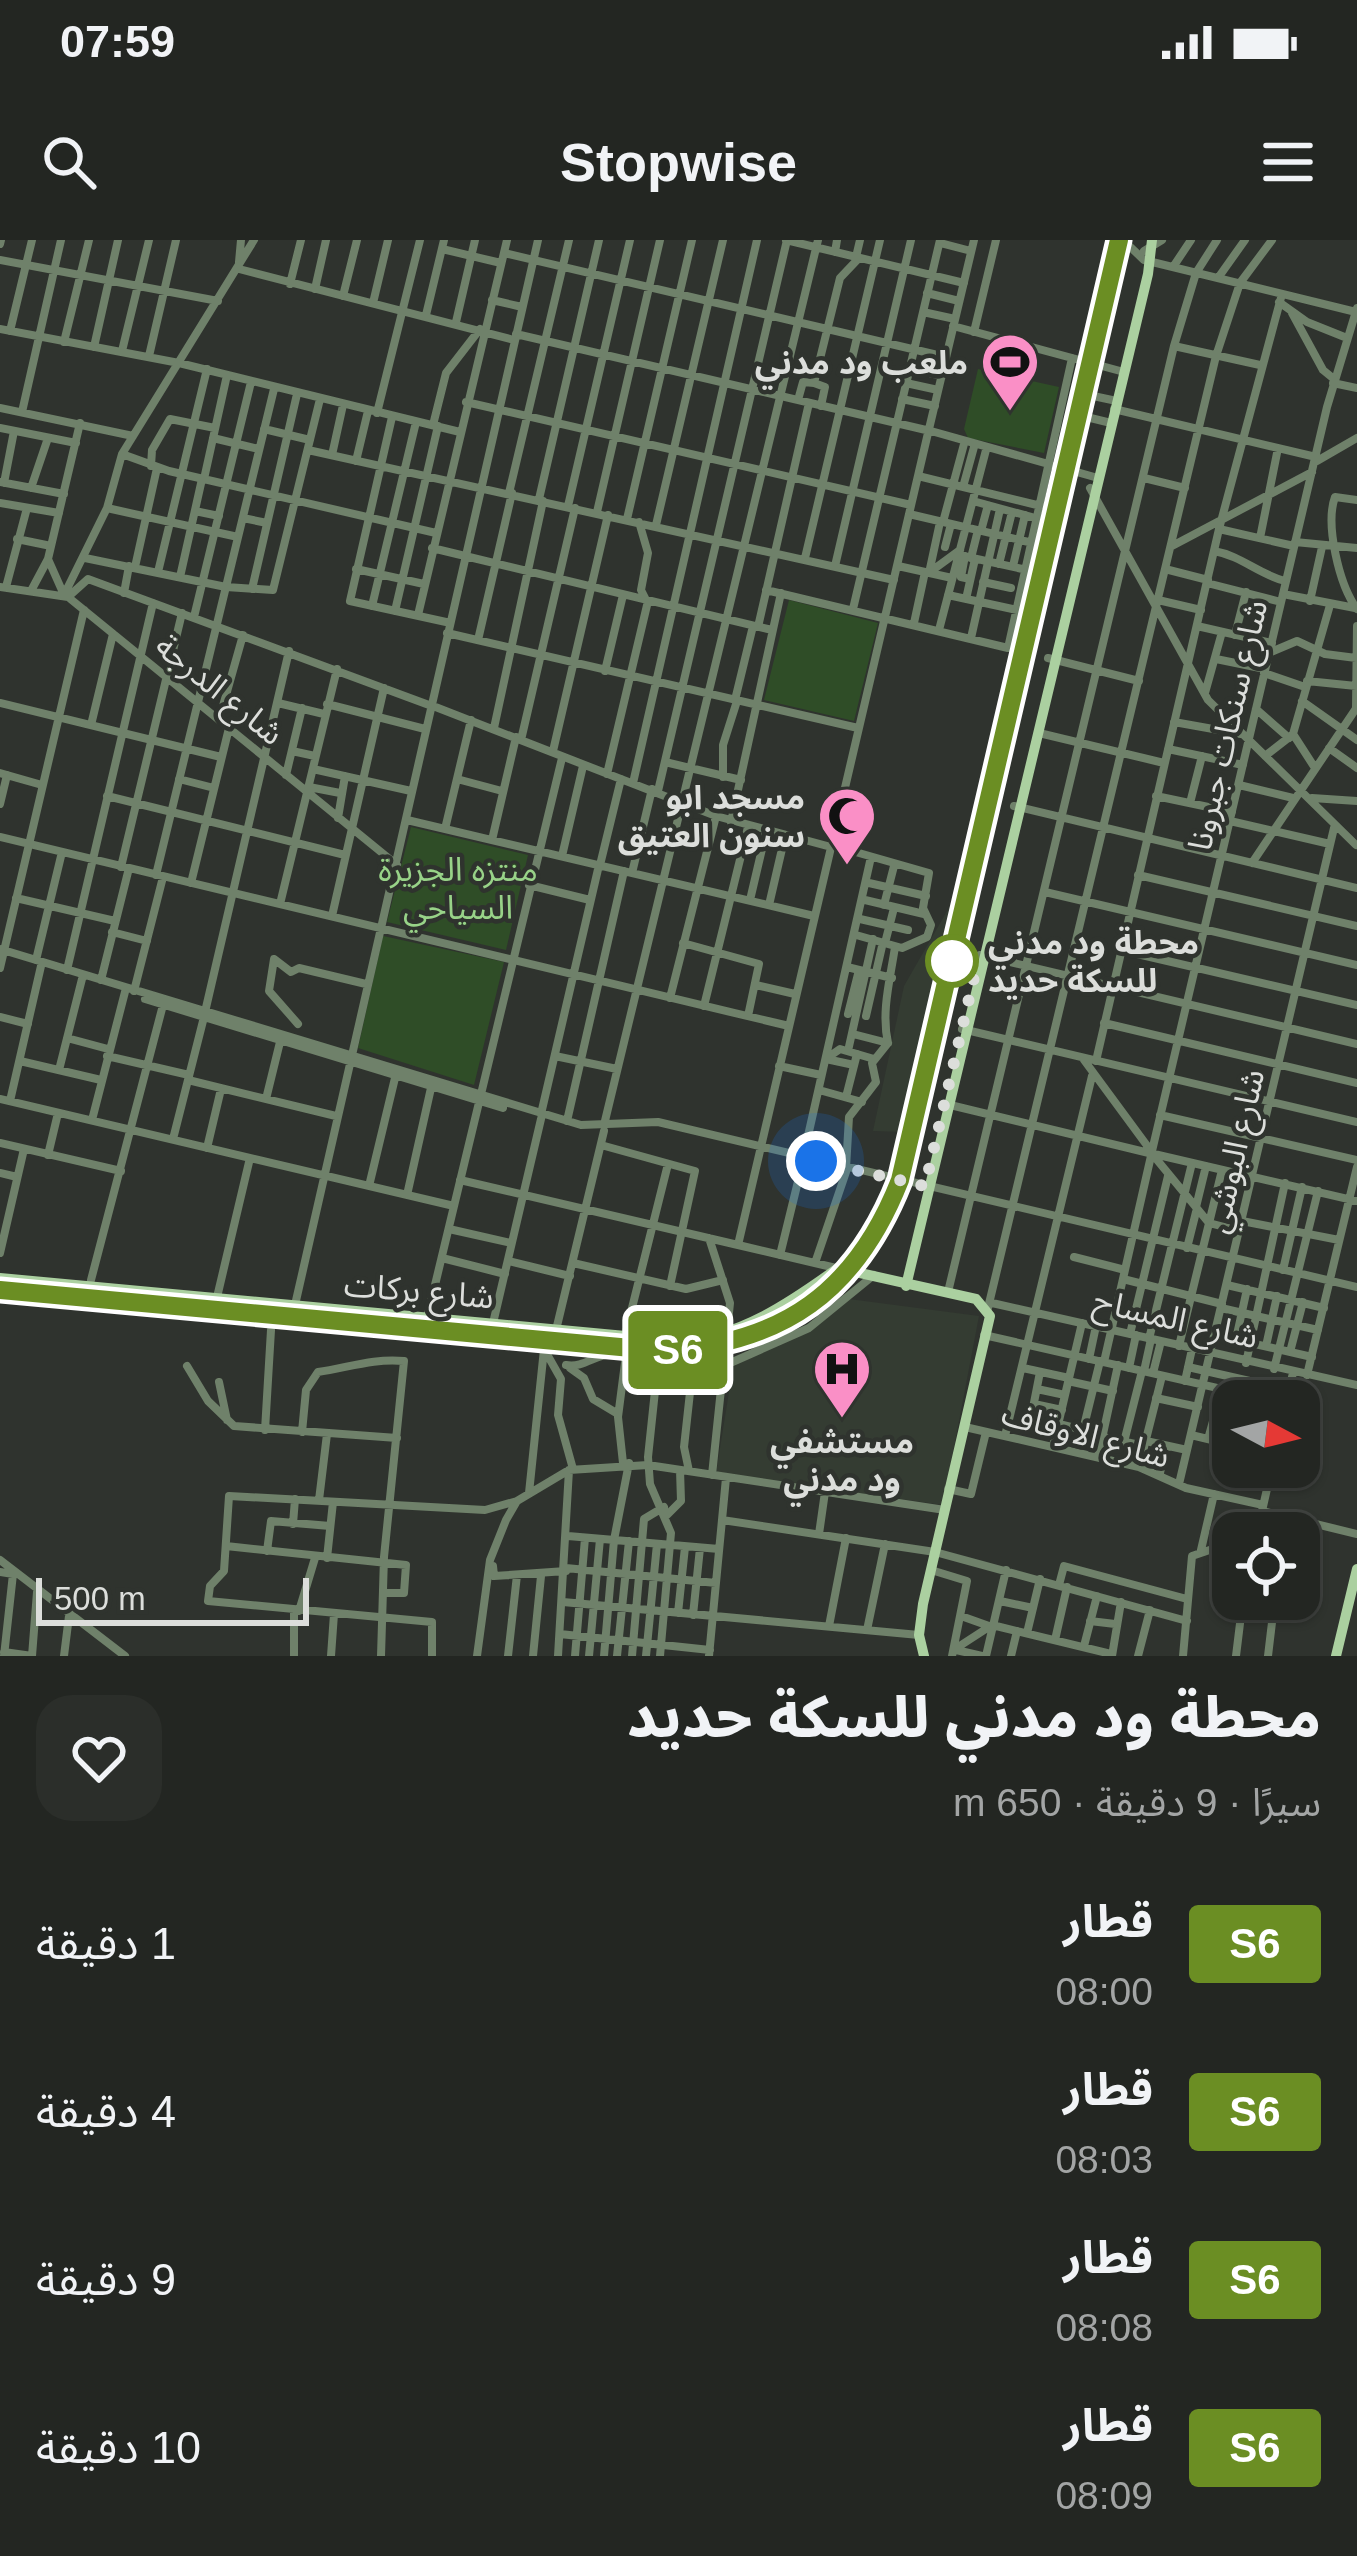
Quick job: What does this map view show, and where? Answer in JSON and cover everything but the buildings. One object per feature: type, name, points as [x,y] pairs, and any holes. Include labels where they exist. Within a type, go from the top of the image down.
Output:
[{"type":"main road","points":[[838,1268],[904,1283],[1148,251]]},
{"type":"main road","points":[[1017,807],[1051,658]]},
{"type":"main road","name":"شارع بركات","points":[[0,1275],[679,1341],[774,1311],[838,1268]]},
{"type":"main road","name":"شارع بركات","points":[[0,1275],[494,1318],[552,1328],[675,1335],[730,1326]]},
{"type":"main road","name":"شارع المساح","points":[[904,1283],[980,1301],[989,1309]]},
{"type":"main road","name":"شارع المساح","points":[[904,1283],[989,1309]]},
{"type":"main road","points":[[924,1656],[919,1635],[931,1570],[989,1309]]},
{"type":"main road","points":[[949,1491],[969,1401]]},
{"type":"main road","points":[[1336,1656],[1353,1607],[1357,1572]]},
{"type":"street","points":[[32,240],[5,330],[207,369],[460,432]]},
{"type":"street","points":[[22,412],[61,240]]},
{"type":"street","points":[[64,342],[89,240]]},
{"type":"street","points":[[94,347],[118,240]]},
{"type":"street","points":[[122,351],[149,240]]},
{"type":"street","points":[[149,356],[176,240]]},
{"type":"street","points":[[238,269],[242,240]]},
{"type":"street","points":[[66,596],[107,508],[122,454],[254,240]]},
{"type":"street","points":[[290,284],[301,240]]},
{"type":"street","points":[[315,290],[326,240]]},
{"type":"street","points":[[344,296],[357,240]]},
{"type":"street","points":[[373,303],[388,240]]},
{"type":"street","points":[[356,461],[420,240]]},
{"type":"street","points":[[456,322],[475,240]]},
{"type":"street","points":[[418,615],[507,240]]},
{"type":"street","points":[[293,1303],[538,240]]},
{"type":"street","points":[[478,640],[569,240]]},
{"type":"street","points":[[494,728],[599,240]]},
{"type":"street","points":[[492,840],[559,579],[586,430],[630,240]]},
{"type":"street","points":[[597,512],[660,240]]},
{"type":"street","points":[[627,519],[692,240]]},
{"type":"street","points":[[656,525],[723,240]]},
{"type":"street","points":[[633,783],[757,240]]},
{"type":"street","points":[[566,1121],[628,872],[665,762],[786,240],[964,283]]},
{"type":"street","points":[[835,252],[837,240]]},
{"type":"street","points":[[814,383],[840,278],[857,257],[860,240]]},
{"type":"street","points":[[805,558],[880,240]]},
{"type":"street","points":[[835,566],[911,240]]},
{"type":"street","points":[[974,332],[996,240]]},
{"type":"street","points":[[1124,240],[1173,267],[1281,297],[1357,311]]},
{"type":"street","points":[[1148,251],[1162,240]]},
{"type":"street","points":[[1173,267],[1191,240]]},
{"type":"street","points":[[948,1292],[1174,346],[1196,273],[1217,240]]},
{"type":"street","points":[[1218,278],[1245,240]]},
{"type":"street","points":[[989,1309],[1216,356],[1240,283],[1272,240]]},
{"type":"street","points":[[738,1245],[973,245],[940,242],[853,609]]},
{"type":"street","points":[[426,315],[443,244],[471,256],[592,272],[946,357]]},
{"type":"street","points":[[529,1493],[546,1354],[587,1210],[817,244]]},
{"type":"street","points":[[0,260],[218,301]]},
{"type":"street","points":[[238,269],[456,322],[514,341],[574,347],[896,423],[1061,468],[1094,483],[1126,552],[1204,693],[1296,793]]},
{"type":"street","points":[[966,272],[988,273]]},
{"type":"street","points":[[927,293],[959,301]]},
{"type":"street","points":[[1281,297],[1323,370],[1334,381],[1357,388]]},
{"type":"street","points":[[1096,1061],[1220,525],[1281,297]]},
{"type":"street","points":[[492,301],[522,307]]},
{"type":"street","name":"شارع سنكات جبرونا","points":[[1097,1361],[1111,1330],[1239,785],[1245,737],[1256,709],[1334,381],[1357,311]]},
{"type":"street","points":[[923,312],[974,332],[1122,371]]},
{"type":"street","points":[[1292,313],[1347,338]]},
{"type":"street","points":[[395,610],[446,374],[482,330]]},
{"type":"street","points":[[1174,346],[1260,365]]},
{"type":"street","points":[[766,590],[1008,648],[1072,358]]},
{"type":"street","points":[[1061,468],[1086,362]]},
{"type":"street","points":[[910,368],[942,376]]},
{"type":"street","points":[[158,572],[207,369]]},
{"type":"street","points":[[180,577],[227,375]]},
{"type":"street","points":[[194,617],[251,382]]},
{"type":"street","points":[[723,777],[723,745],[793,477],[803,382],[825,387],[821,406]]},
{"type":"street","points":[[906,383],[938,390]]},
{"type":"street","points":[[92,1120],[108,1052],[147,941],[179,779],[274,388]]},
{"type":"street","points":[[1079,393],[1111,410],[1279,448],[1314,464]]},
{"type":"street","points":[[251,589],[297,394]]},
{"type":"street","points":[[85,558],[226,586],[273,590],[320,399]]},
{"type":"street","points":[[902,399],[934,406]]},
{"type":"street","points":[[466,402],[852,490],[945,522],[1033,543]]},
{"type":"street","points":[[332,455],[343,405]]},
{"type":"street","points":[[0,408],[133,436]]},
{"type":"street","points":[[1074,414],[1111,410]]},
{"type":"street","points":[[392,416],[350,601],[418,615],[510,649],[858,728]]},
{"type":"street","points":[[124,593],[145,517],[154,467],[152,451],[169,420],[192,423],[236,444],[260,449]]},
{"type":"street","points":[[372,606],[416,422]]},
{"type":"street","points":[[32,589],[48,559],[80,423]]},
{"type":"street","points":[[0,428],[76,443]]},
{"type":"street","points":[[264,429],[332,455],[403,473],[894,580]]},
{"type":"street","points":[[14,431],[2,482],[64,494]]},
{"type":"street","points":[[1171,547],[1220,525],[1357,437]]},
{"type":"street","points":[[31,488],[48,438]]},
{"type":"street","points":[[945,547],[951,484],[969,446]]},
{"type":"street","points":[[963,487],[969,446]]},
{"type":"street","points":[[1260,538],[1279,448]]},
{"type":"street","points":[[939,630],[957,596],[966,555],[966,527],[986,451]]},
{"type":"street","points":[[122,454],[181,474],[436,533]]},
{"type":"street","points":[[918,476],[1041,506]]},
{"type":"street","points":[[1144,478],[1185,488]]},
{"type":"street","points":[[999,564],[1008,498]]},
{"type":"street","points":[[1357,500],[1334,499],[1328,518],[1338,548],[1339,577],[1357,610]]},
{"type":"street","points":[[973,501],[1039,519]]},
{"type":"street","points":[[0,503],[59,513]]},
{"type":"street","points":[[957,596],[966,555],[988,506]]},
{"type":"street","points":[[4,584],[27,508]]},
{"type":"street","points":[[107,508],[238,538]]},
{"type":"street","points":[[195,511],[219,516]]},
{"type":"street","points":[[428,1314],[529,885],[572,663],[608,515]]},
{"type":"street","points":[[1013,567],[1024,515]]},
{"type":"street","points":[[243,518],[287,532]]},
{"type":"street","points":[[607,774],[647,600],[641,590],[649,556],[639,521]]},
{"type":"street","points":[[914,624],[945,522]]},
{"type":"street","points":[[1220,525],[1295,544],[1357,548]]},
{"type":"street","points":[[971,638],[987,561],[1000,535]]},
{"type":"street","points":[[17,539],[51,546]]},
{"type":"street","points":[[1310,601],[1322,547]]},
{"type":"street","points":[[432,548],[772,630]]},
{"type":"street","points":[[1214,550],[1240,556],[1259,574],[1285,581]]},
{"type":"street","points":[[927,573],[966,555],[1027,570]]},
{"type":"street","points":[[48,559],[66,596]]},
{"type":"street","points":[[898,566],[961,578]]},
{"type":"street","points":[[0,569],[4,584]]},
{"type":"street","points":[[356,569],[424,584]]},
{"type":"street","points":[[1165,569],[1246,592],[1357,610]]},
{"type":"street","points":[[66,596],[88,579],[289,650],[731,822],[929,873],[925,915],[930,933],[910,946],[856,935]]},
{"type":"street","points":[[983,582],[1011,588]]},
{"type":"street","name":"شارع الدرجة","points":[[4,584],[66,596],[396,864]]},
{"type":"street","points":[[1235,635],[1246,592]]},
{"type":"street","points":[[731,822],[781,593]]},
{"type":"street","points":[[605,671],[623,595]]},
{"type":"street","points":[[957,596],[1017,610]]},
{"type":"street","points":[[1357,596],[1357,610]]},
{"type":"street","points":[[68,970],[153,603]]},
{"type":"street","points":[[1157,603],[1201,610]]},
{"type":"street","points":[[1265,756],[1291,736],[1330,605]]},
{"type":"street","points":[[0,968],[84,610]]},
{"type":"street","points":[[101,980],[182,613]]},
{"type":"street","points":[[1197,626],[1270,648],[1297,641],[1356,658]]},
{"type":"street","points":[[1252,863],[1356,707],[1357,626]]},
{"type":"street","points":[[1204,693],[1222,632]]},
{"type":"street","points":[[91,726],[113,634]]},
{"type":"street","points":[[219,720],[243,634]]},
{"type":"street","points":[[173,1139],[289,650]]},
{"type":"street","points":[[1051,658],[1139,681]]},
{"type":"street","points":[[1216,659],[1306,684],[1356,686]]},
{"type":"street","points":[[280,904],[337,669]]},
{"type":"street","points":[[332,916],[384,688]]},
{"type":"street","points":[[1302,701],[1357,740]]},
{"type":"street","points":[[0,703],[221,757]]},
{"type":"street","points":[[278,703],[377,716],[425,729]]},
{"type":"street","points":[[406,819],[431,705]]},
{"type":"street","points":[[286,775],[302,709]]},
{"type":"street","points":[[1256,709],[1291,736],[1315,768]]},
{"type":"street","points":[[445,829],[471,721]]},
{"type":"street","points":[[1174,722],[1245,737]]},
{"type":"street","points":[[191,883],[229,728]]},
{"type":"street","points":[[1037,733],[1164,763]]},
{"type":"street","points":[[1168,748],[1243,765]]},
{"type":"street","points":[[1329,748],[1357,768]]},
{"type":"street","points":[[292,751],[315,756]]},
{"type":"street","points":[[1190,803],[1202,756]]},
{"type":"street","points":[[665,762],[741,780]]},
{"type":"street","points":[[562,856],[584,766]]},
{"type":"street","points":[[313,769],[411,791]]},
{"type":"street","points":[[325,793],[331,773]]},
{"type":"street","points":[[0,804],[4,774],[43,785]]},
{"type":"street","points":[[338,818],[345,776]]},
{"type":"street","points":[[458,778],[503,791]]},
{"type":"street","points":[[494,1318],[621,778]]},
{"type":"street","points":[[179,779],[214,788]]},
{"type":"street","points":[[1239,785],[1357,801]]},
{"type":"street","points":[[308,789],[340,793]]},
{"type":"street","points":[[107,796],[346,855]]},
{"type":"street","points":[[1156,796],[1330,844]]},
{"type":"street","points":[[1312,798],[1334,820],[1334,828],[1357,845]]},
{"type":"street","points":[[1017,807],[1357,888]]},
{"type":"street","points":[[670,998],[716,816]]},
{"type":"street","points":[[406,819],[814,916]]},
{"type":"street","points":[[704,1006],[748,827]]},
{"type":"street","name":"شارع البوشي","points":[[1179,1484],[1334,828]]},
{"type":"street","points":[[750,901],[766,832]]},
{"type":"street","points":[[769,905],[785,836]]},
{"type":"street","points":[[0,837],[789,1026]]},
{"type":"street","points":[[62,852],[20,1061],[5,1100],[454,1206]]},
{"type":"street","points":[[780,1255],[869,883],[871,857]]},
{"type":"street","points":[[846,1097],[867,972],[890,926],[886,906],[894,866]]},
{"type":"street","points":[[1138,875],[1357,926]]},
{"type":"street","points":[[869,883],[926,896]]},
{"type":"street","points":[[529,885],[590,900]]},
{"type":"street","points":[[1045,892],[1357,965]]},
{"type":"street","points":[[16,898],[80,912],[147,941]]},
{"type":"street","points":[[865,900],[925,915]]},
{"type":"street","points":[[886,906],[876,922],[892,978],[881,1016],[888,1043]]},
{"type":"street","points":[[910,946],[911,912]]},
{"type":"street","points":[[860,919],[908,930]]},
{"type":"street","points":[[324,1176],[381,928]]},
{"type":"street","points":[[683,944],[759,964],[748,1016]]},
{"type":"street","points":[[1120,950],[1357,1005]]},
{"type":"street","points":[[852,951],[874,956]]},
{"type":"street","points":[[2,952],[395,1078],[480,1099]]},
{"type":"street","points":[[982,956],[1357,1044]]},
{"type":"street","points":[[298,1024],[269,992],[274,959],[291,972],[299,968],[367,984]]},
{"type":"street","points":[[39,963],[541,1116],[604,1128],[649,1120],[1357,1289]]},
{"type":"street","points":[[847,967],[892,978]]},
{"type":"street","points":[[857,1016],[867,991],[867,972]]},
{"type":"street","points":[[59,1070],[82,979]]},
{"type":"street","points":[[756,985],[796,994]]},
{"type":"street","points":[[867,991],[890,996]]},
{"type":"street","points":[[92,1280],[163,1005]]},
{"type":"street","points":[[836,1012],[881,1016]]},
{"type":"street","points":[[0,1017],[28,1024]]},
{"type":"street","points":[[1104,1023],[1357,1083]]},
{"type":"street","points":[[964,1029],[1357,1122]]},
{"type":"street","points":[[853,1034],[888,1043]]},
{"type":"street","points":[[67,1038],[221,1089],[336,1116]]},
{"type":"street","points":[[266,1099],[280,1042]]},
{"type":"street","points":[[815,1263],[846,1170],[848,1120],[876,1082],[874,1060],[888,1043]]},
{"type":"street","points":[[825,1059],[838,1049],[874,1060]]},
{"type":"street","points":[[555,1056],[617,1070]]},
{"type":"street","points":[[1083,1058],[1168,1176],[1209,1223],[1276,1227],[1340,1240]]},
{"type":"street","points":[[825,1059],[854,1065]]},
{"type":"street","points":[[20,1061],[101,1080]]},
{"type":"street","points":[[779,1066],[820,1075]]},
{"type":"street","points":[[1005,1436],[1092,1076]]},
{"type":"street","points":[[369,1186],[395,1078]]},
{"type":"street","points":[[407,1195],[431,1088]]},
{"type":"street","points":[[207,1148],[221,1089]]},
{"type":"street","points":[[819,1090],[862,1102]]},
{"type":"street","points":[[947,1104],[1353,1200]]},
{"type":"street","points":[[49,1155],[58,1112]]},
{"type":"street","points":[[1160,1115],[1357,1163],[1353,1200],[1307,1375]]},
{"type":"street","points":[[541,1116],[604,1128]]},
{"type":"street","points":[[0,1143],[122,1171]]},
{"type":"street","points":[[601,1145],[695,1172],[670,1286]]},
{"type":"street","points":[[0,1253],[5,1206],[24,1149]]},
{"type":"street","points":[[218,1293],[250,1158]]},
{"type":"street","points":[[1124,1442],[1150,1373],[1161,1289],[1192,1162]]},
{"type":"street","points":[[626,1332],[668,1164]]},
{"type":"street","points":[[1186,1247],[1206,1166]]},
{"type":"street","points":[[1179,1346],[1222,1170]]},
{"type":"street","points":[[0,1173],[17,1177]]},
{"type":"street","points":[[1129,1368],[1142,1284],[1168,1176]]},
{"type":"street","points":[[460,1180],[838,1268]]},
{"type":"street","points":[[1238,1378],[1268,1269],[1285,1183]]},
{"type":"street","points":[[1283,1270],[1302,1187]]},
{"type":"street","points":[[1274,1369],[1318,1191]]},
{"type":"street","points":[[449,1229],[512,1243]]},
{"type":"street","points":[[709,1238],[723,1280],[730,1326],[712,1475]]},
{"type":"street","points":[[1172,1246],[1203,1254]]},
{"type":"street","points":[[1074,1257],[1142,1284],[1318,1330]]},
{"type":"street","points":[[442,1258],[505,1274]]},
{"type":"street","points":[[508,1261],[570,1276]]},
{"type":"street","points":[[573,1263],[693,1289],[723,1280]]},
{"type":"street","points":[[1268,1269],[1298,1276]]},
{"type":"street","points":[[728,1364],[798,1334],[871,1276]]},
{"type":"street","points":[[1227,1285],[1324,1308]]},
{"type":"street","points":[[1235,1339],[1247,1289]]},
{"type":"street","points":[[1266,1346],[1277,1296]]},
{"type":"street","points":[[1290,1352],[1304,1303]]},
{"type":"street","name":"شارع المساح","points":[[989,1309],[1035,1313],[1357,1385]]},
{"type":"street","points":[[1053,1446],[1082,1323]]},
{"type":"street","points":[[1083,1430],[1097,1361],[1096,1326]]},
{"type":"street","points":[[265,1430],[271,1330]]},
{"type":"street","points":[[984,1335],[1212,1387]]},
{"type":"street","points":[[1215,1335],[1312,1357]]},
{"type":"street","points":[[566,1365],[626,1355],[694,1356],[727,1349]]},
{"type":"street","points":[[1185,1381],[1192,1349]]},
{"type":"street","points":[[546,1354],[581,1374],[593,1399],[618,1414]]},
{"type":"street","points":[[546,1354],[561,1379],[558,1415],[571,1469],[558,1656]]},
{"type":"street","points":[[604,1656],[626,1463],[618,1414],[626,1355]]},
{"type":"street","points":[[660,1656],[671,1546],[666,1511],[650,1484],[648,1465],[657,1372],[664,1356]]},
{"type":"street","points":[[632,1656],[645,1516],[681,1501],[694,1356]]},
{"type":"street","points":[[1222,1380],[1228,1358]]},
{"type":"street","points":[[302,1432],[306,1390],[318,1372],[387,1360],[405,1364],[384,1563],[381,1656]]},
{"type":"street","points":[[1098,1457],[1118,1365]]},
{"type":"street","points":[[1253,1380],[1257,1365]]},
{"type":"street","points":[[187,1366],[228,1421],[265,1430],[397,1438]]},
{"type":"street","points":[[1188,1367],[1246,1380]]},
{"type":"street","points":[[1023,1368],[1112,1390]]},
{"type":"street","points":[[1031,1418],[1040,1372]]},
{"type":"street","points":[[1139,1467],[1156,1398],[1150,1373]]},
{"type":"street","points":[[1291,1380],[1293,1373]]},
{"type":"street","points":[[219,1382],[228,1421]]},
{"type":"street","points":[[1036,1389],[1065,1395]]},
{"type":"street","points":[[1156,1398],[1198,1407]]},
{"type":"street","points":[[1034,1404],[1062,1410]]},
{"type":"street","points":[[1131,1421],[1150,1425]]},
{"type":"street","points":[[1059,1424],[1124,1442],[1187,1450]]},
{"type":"street","points":[[1208,1439],[1212,1424]]},
{"type":"street","name":"شارع الاوقاف","points":[[965,1427],[1139,1467],[1179,1484],[1357,1534]]},
{"type":"street","points":[[949,1491],[971,1493],[986,1432]]},
{"type":"street","points":[[319,1500],[327,1434]]},
{"type":"street","points":[[1190,1436],[1212,1440]]},
{"type":"street","points":[[1160,1474],[1166,1446]]},
{"type":"street","points":[[432,1656],[435,1624],[208,1601],[210,1586],[223,1575],[229,1496],[485,1510],[517,1502],[571,1469],[626,1463],[945,1510]]},
{"type":"street","points":[[560,1634],[710,1653],[726,1478]]},
{"type":"street","points":[[1261,1512],[1267,1488]]},
{"type":"street","points":[[819,1534],[825,1492]]},
{"type":"street","points":[[1201,1550],[1214,1494]]},
{"type":"street","points":[[292,1524],[296,1499]]},
{"type":"street","points":[[327,1558],[332,1502]]},
{"type":"street","points":[[477,1656],[490,1560],[517,1502]]},
{"type":"street","points":[[722,1520],[935,1552],[1187,1621]]},
{"type":"street","points":[[267,1551],[271,1521],[330,1526]]},
{"type":"street","points":[[568,1536],[719,1550]]},
{"type":"street","points":[[575,1656],[585,1538]]},
{"type":"street","points":[[829,1626],[846,1538]]},
{"type":"street","points":[[590,1656],[600,1539]]},
{"type":"street","points":[[617,1656],[628,1541]]},
{"type":"street","points":[[646,1656],[657,1544]]},
{"type":"street","points":[[867,1630],[884,1544]]},
{"type":"street","points":[[226,1546],[406,1565],[404,1593],[384,1593]]},
{"type":"street","points":[[679,1613],[685,1547]]},
{"type":"street","points":[[693,1615],[700,1548]]},
{"type":"street","points":[[1183,1656],[1192,1556],[1212,1548]]},
{"type":"street","points":[[294,1656],[297,1611],[308,1567],[316,1557]]},
{"type":"street","points":[[490,1560],[493,1576],[541,1576],[582,1569],[716,1583]]},
{"type":"street","points":[[0,1565],[123,1656]]},
{"type":"street","points":[[0,1565],[123,1656]]},
{"type":"street","points":[[1053,1656],[1064,1566],[1187,1599]]},
{"type":"street","points":[[931,1570],[968,1581],[954,1653]]},
{"type":"street","points":[[954,1653],[984,1656],[1006,1570]]},
{"type":"street","points":[[13,1574],[4,1613],[4,1654],[32,1656],[38,1592]]},
{"type":"street","points":[[508,1656],[517,1575]]},
{"type":"street","points":[[533,1656],[541,1576]]},
{"type":"street","points":[[385,1577],[406,1578]]},
{"type":"street","points":[[1011,1656],[1034,1608],[1040,1579]]},
{"type":"street","points":[[1137,1606],[1142,1588]]},
{"type":"street","points":[[1138,1656],[1165,1593]]},
{"type":"street","points":[[1075,1656],[1097,1596]]},
{"type":"street","points":[[1000,1601],[1034,1608]]},
{"type":"street","points":[[563,1602],[919,1635]]},
{"type":"street","points":[[961,1616],[1111,1655],[1121,1602]]},
{"type":"street","points":[[331,1656],[334,1614]]},
{"type":"street","points":[[64,1656],[69,1616]]},
{"type":"street","points":[[1237,1656],[1241,1620]]},
{"type":"street","points":[[1268,1656],[1272,1620]]},
{"type":"street","points":[[1090,1621],[1114,1624]]},
{"type":"street","points":[[954,1653],[992,1625]]},
{"type":"shaded area","points":[[963,869],[976,872],[913,1149],[903,1146],[904,1132],[873,1131],[904,986],[954,899]]},
{"type":"shaded area","name":"مستشفي ود مدني","points":[[849,1299],[979,1316],[943,1505],[716,1473],[733,1367]]},
{"type":"green space","name":"ملعب ود مدني","points":[[978,369],[1059,387],[1044,453],[968,438],[964,429]]},
{"type":"green space","points":[[789,600],[878,623],[854,721],[764,700]]},
{"type":"green space","name":"منتزه الجزيرة السياحي","points":[[411,827],[528,855],[506,950],[387,922]]},
{"type":"green space","points":[[383,936],[504,962],[474,1085],[358,1048]]},
{"type":"railway","points":[[0,1290],[664,1351],[745,1337],[779,1323],[837,1281],[861,1253],[900,1180],[1119,240]]},
{"type":"train","name":"S6","points":[[0,1290],[664,1351],[712,1348],[779,1325],[814,1304],[850,1271],[900,1180],[1119,240]]},
{"type":"place","name":"ملعب ود مدني","points":[[1010,413]]},
{"type":"place","name":"مسجد ابو سنون العتيق","points":[[847,867]]},
{"type":"place","name":"محطة ود مدني للسكة حديد","points":[[952,961]]},
{"type":"place","name":"مستشفي ود مدني","points":[[842,1420]]},
{"type":"route","points":[[816,1161],[925,1186],[975,973],[952,961]]}]
